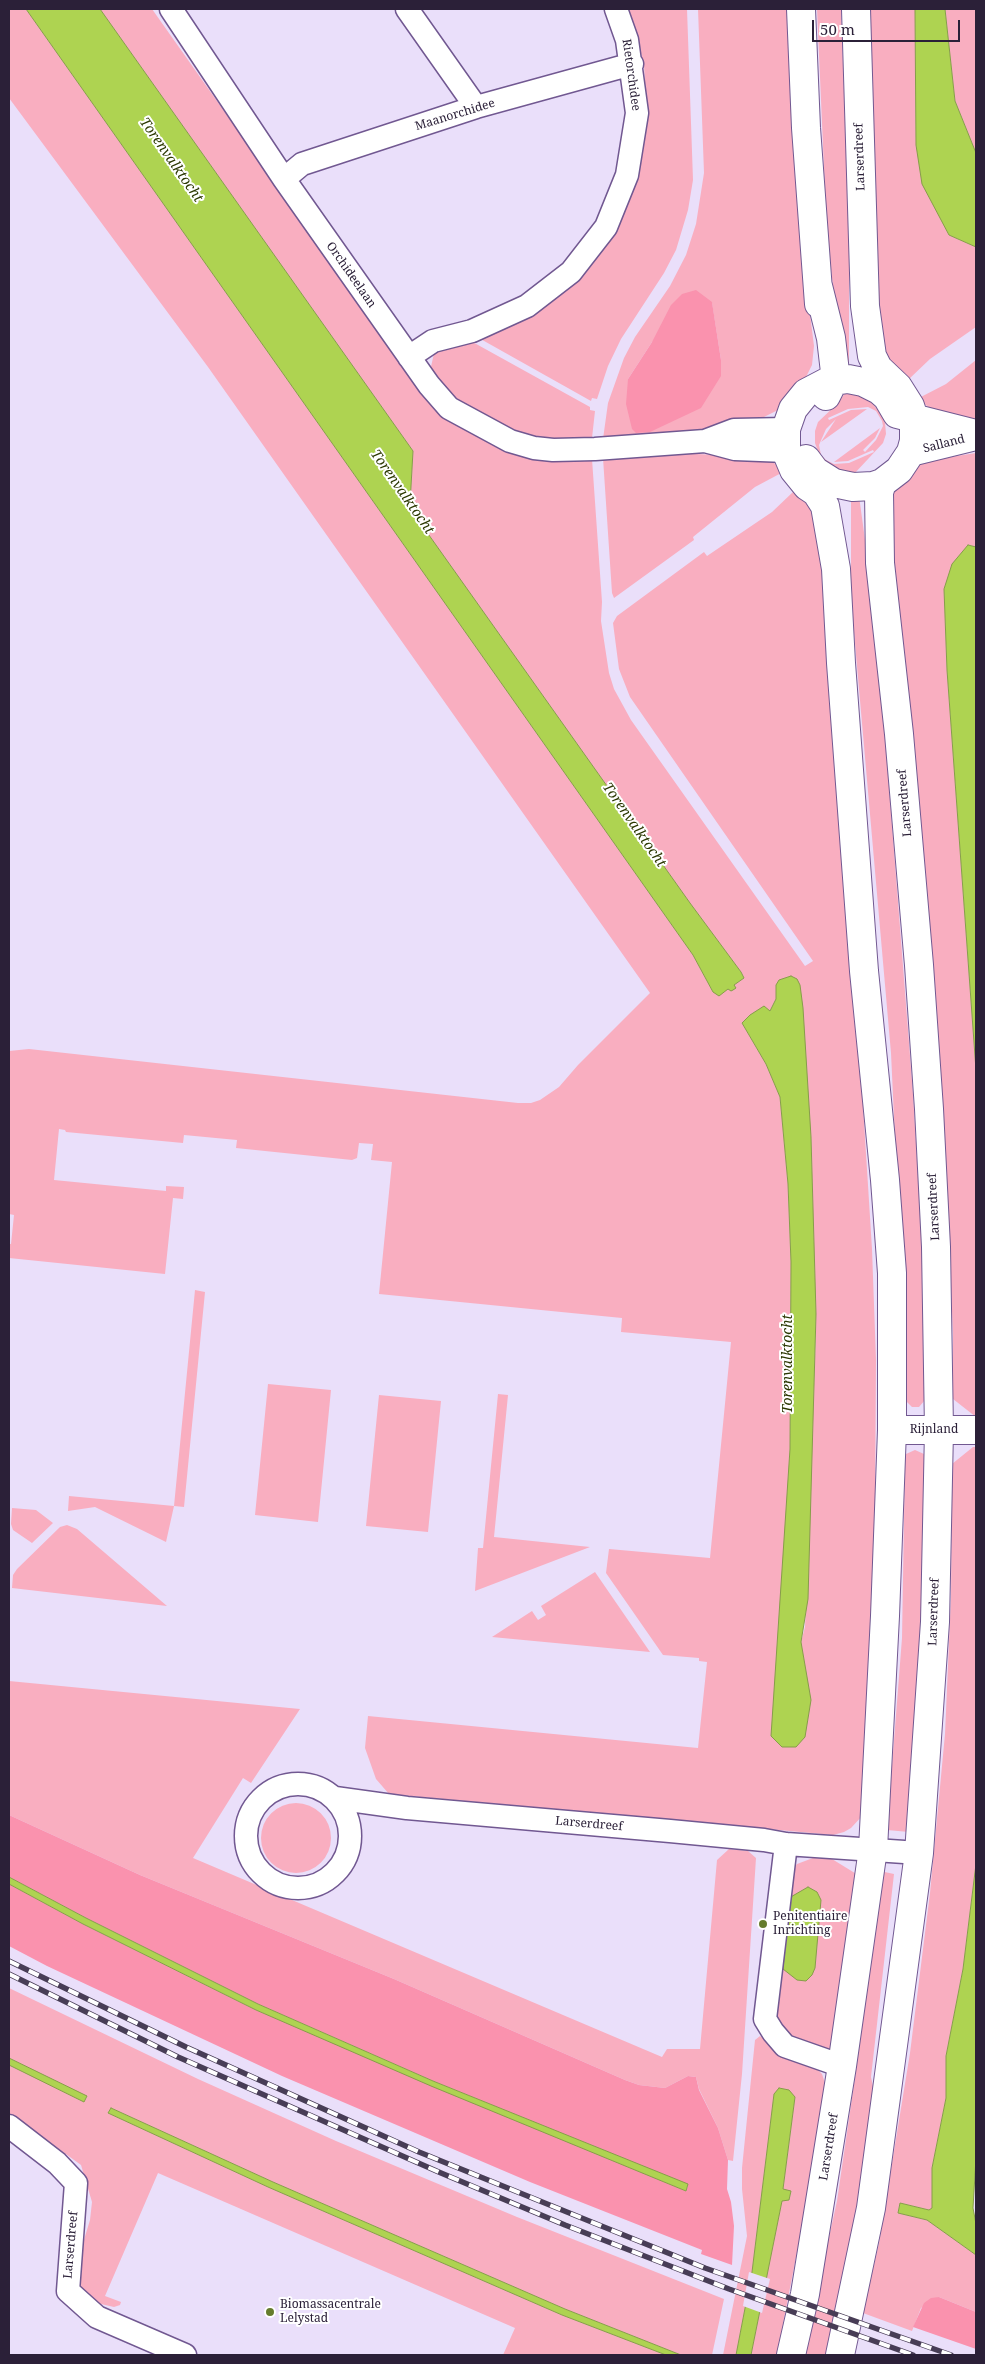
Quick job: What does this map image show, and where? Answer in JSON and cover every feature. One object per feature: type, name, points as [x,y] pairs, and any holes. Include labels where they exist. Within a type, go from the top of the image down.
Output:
[{"type":"main road","points":[[801,9],[806,128],[818,286],[831,338],[824,384],[825,398],[810,410],[804,419],[801,441],[792,444],[794,470],[807,486],[825,487],[873,485],[899,470],[911,452],[915,435],[906,416],[887,397],[877,380],[856,380],[824,384]]},
{"type":"main road","name":"Larserdreef","points":[[856,9],[865,306],[859,340],[859,356],[861,369],[877,380]]},
{"type":"main road","points":[[873,485],[871,471],[886,461],[897,444],[906,416]]},
{"type":"main road","name":"Salland","points":[[906,416],[976,435]]},
{"type":"main road","name":"Salland","points":[[911,452],[976,435]]},
{"type":"main road","name":"Larserdreef","points":[[840,2355],[871,2208],[919,1853],[934,1622],[939,1430],[936,1247],[922,1013],[899,734],[880,563],[870,528],[873,485]]},
{"type":"main road","name":"Larserdreef","points":[[791,2355],[805,2294],[842,2066],[873,1849],[892,1430],[892,1272],[885,1180],[864,971],[841,663],[836,569],[829,520],[825,506],[825,487]]},
{"type":"main road","name":"Rijnland","points":[[892,1430],[976,1430]]},
{"type":"street","name":"Orchideelaan","points":[[171,9],[284,179],[429,385],[449,408],[477,425],[510,441],[534,448],[553,450],[705,442],[734,430],[792,444]]},
{"type":"street","points":[[406,9],[476,107]]},
{"type":"street","name":"Rietorchidee","points":[[409,357],[433,341],[472,330],[527,306],[571,272],[606,227],[627,175],[637,113],[632,64],[627,40],[616,9]]},
{"type":"street","name":"Maanorchidee","points":[[284,179],[302,164],[476,107],[632,64]]},
{"type":"street","name":"Larserdreef","points":[[335,1798],[346,1813],[350,1831],[349,1849],[341,1866],[328,1879],[312,1887],[293,1889],[275,1884],[260,1874],[250,1858],[245,1843],[246,1826],[251,1811],[261,1798],[274,1788],[290,1783],[306,1783],[322,1788],[335,1798],[407,1808],[670,1831],[764,1840],[786,1844],[919,1853]]},
{"type":"street","points":[[786,1844],[766,2019],[785,2046],[842,2066]]},
{"type":"street","name":"Larserdreef","points":[[9,2126],[57,2163],[76,2183],[68,2291],[97,2317],[185,2355]]},
{"type":"shaded area","points":[[9,9],[26,9],[693,955],[713,992],[728,989],[744,978],[741,972],[414,514],[410,504],[413,451],[100,9],[152,9],[433,407],[442,415],[499,447],[592,459],[602,602],[601,621],[609,673],[614,689],[631,720],[805,966],[813,961],[630,697],[619,669],[613,623],[617,616],[704,552],[707,556],[772,512],[793,492],[798,492],[818,517],[854,962],[872,1249],[876,1360],[875,1512],[877,1628],[863,1815],[851,1828],[844,1832],[833,1835],[389,1794],[376,1779],[365,1748],[368,1716],[698,1748],[707,1662],[699,1661],[699,1658],[663,1655],[606,1573],[609,1549],[710,1558],[731,1342],[621,1332],[622,1318],[379,1294],[392,1162],[371,1160],[373,1144],[359,1143],[357,1158],[352,1160],[236,1148],[237,1140],[184,1135],[183,1143],[66,1132],[59,1129],[54,1180],[166,1191],[166,1186],[184,1187],[183,1199],[173,1198],[165,1274],[9,1258],[9,1244],[11,1244],[14,1215],[9,1214],[9,1051],[29,1049],[531,1103],[540,1100],[559,1087],[578,1065],[650,993],[208,367],[9,98]],"holes":[[[776,985],[811,1137],[816,1330],[805,1627],[801,1642],[811,1700],[785,1550],[790,1449],[791,1262],[788,1184],[780,1097],[766,1064],[742,1023],[747,1019],[770,1011],[776,999]]]},
{"type":"shaded area","points":[[627,9],[687,9],[693,180],[688,210],[676,250],[664,273],[621,339],[608,366],[597,399],[592,398],[591,401],[477,337],[574,278],[647,115],[644,66],[636,32]]},
{"type":"shaded area","points":[[698,9],[792,9],[806,282],[814,346],[812,365],[801,387],[780,409],[754,422],[729,424],[672,436],[603,439],[608,403],[624,358],[635,337],[670,286],[686,255],[696,224],[704,173]],"holes":[[[712,303],[721,360],[721,376],[628,379],[652,342]]]},
{"type":"shaded area","points":[[817,9],[841,9],[849,231],[849,367],[843,367],[827,237]]},
{"type":"shaded area","points":[[869,9],[915,9],[916,145],[949,235],[976,247],[976,327],[930,359],[908,380],[881,352],[879,335]]},
{"type":"shaded area","points":[[945,9],[976,9],[976,153],[955,101]]},
{"type":"shaded area","points":[[696,290],[712,302],[721,360],[721,376],[701,408],[650,432],[636,433],[632,429],[626,404],[628,379],[652,342],[671,305],[682,294]]},
{"type":"shaded area","points":[[469,340],[590,407],[590,410],[595,411],[592,438],[571,442],[528,438],[465,409],[430,371],[435,349]]},
{"type":"shaded area","points":[[976,360],[976,420],[937,413],[917,399],[946,384]]},
{"type":"shaded area","points":[[845,393],[858,393],[870,401],[880,412],[885,423],[886,434],[883,443],[854,474],[837,469],[826,462],[819,454],[815,443],[815,431],[818,422],[838,403]],"holes":[[[868,407],[876,411],[883,426],[876,440],[865,452],[863,450],[875,438],[880,428],[834,462],[848,461],[873,450],[874,452],[849,463],[834,464],[821,455],[819,445],[826,429],[836,419],[821,442],[867,409],[851,410],[829,420],[828,418],[848,409]]]},
{"type":"shaded area","points":[[676,453],[759,457],[774,463],[785,471],[755,487],[693,537],[694,540],[614,598],[612,593],[603,458]]},
{"type":"shaded area","points":[[976,453],[976,547],[968,545],[944,589],[947,670],[976,1070],[976,1417],[953,1399],[953,1335],[949,1241],[887,517],[890,497],[899,481],[910,469],[924,461]]},
{"type":"shaded area","points":[[859,496],[876,620],[913,1094],[924,1277],[925,1400],[919,1407],[912,1407],[905,1400],[905,1353],[891,1053],[851,598],[851,498]]},
{"type":"shaded area","points":[[195,1290],[205,1292],[184,1507],[174,1506]]},
{"type":"shaded area","points":[[268,1384],[331,1390],[318,1522],[255,1515]]},
{"type":"shaded area","points":[[498,1394],[508,1395],[494,1537],[590,1547],[475,1591],[478,1548],[483,1548]]},
{"type":"shaded area","points":[[379,1395],[441,1401],[428,1532],[366,1526]]},
{"type":"shaded area","points":[[973,1447],[976,1447],[976,1864],[963,1969],[946,2056],[946,2098],[932,2168],[932,2208],[929,2210],[900,2203],[898,2213],[927,2220],[976,2255],[976,2312],[939,2297],[921,2308],[912,2331],[863,2313],[879,2243],[910,2053],[930,1893],[945,1734],[951,1596],[952,1464]]},
{"type":"shaded area","points":[[915,1450],[924,1454],[926,1460],[926,1508],[917,1736],[909,1832],[887,1830],[902,1638],[905,1459],[906,1454]]},
{"type":"shaded area","points":[[69,1496],[174,1506],[166,1542],[95,1507],[68,1511]]},
{"type":"shaded area","points":[[12,1508],[36,1510],[53,1523],[32,1543],[13,1530],[11,1524]]},
{"type":"shaded area","points":[[67,1525],[77,1529],[167,1606],[12,1588],[13,1575],[17,1569],[60,1527]]},
{"type":"shaded area","points":[[595,1572],[650,1652],[492,1637],[532,1611],[538,1620],[546,1615],[541,1606]]},
{"type":"shaded area","points":[[9,1681],[300,1709],[251,1783],[243,1778],[193,1858],[662,2057],[667,2049],[700,2049],[717,1860],[729,1849],[748,1851],[756,1858],[742,2074],[733,2161],[728,2160],[718,2128],[699,2089],[696,2077],[688,2076],[665,2088],[639,2085],[625,2080],[394,1979],[140,1875],[9,1815]]},
{"type":"shaded area","points":[[303,1803],[316,1809],[325,1818],[329,1824],[331,1838],[329,1852],[321,1863],[310,1871],[289,1873],[282,1871],[271,1863],[263,1852],[261,1831],[263,1824],[271,1813],[282,1805]]},
{"type":"shaded area","points":[[9,1815],[140,1875],[394,1979],[625,2080],[639,2085],[665,2088],[688,2076],[696,2077],[699,2090],[718,2128],[728,2160],[727,2189],[731,2202],[734,2226],[732,2265],[701,2254],[702,2250],[530,2182],[282,2076],[47,1966],[9,1946],[9,1884],[83,1924],[256,2010],[686,2191],[688,2185],[433,2081],[258,2004],[86,1918],[9,1877]]},
{"type":"shaded area","points":[[813,1858],[832,1859],[858,1875],[835,2050],[813,2047],[796,2041],[784,2031],[777,2019],[775,2005],[791,1871],[797,1864]]},
{"type":"shaded area","points":[[880,1871],[894,1874],[871,2077],[876,2101],[829,2355],[803,2355],[837,2201],[859,2050]]},
{"type":"shaded area","points":[[9,1988],[198,2079],[336,2141],[517,2217],[724,2299],[712,2355],[681,2355],[565,2309],[273,2182],[111,2108],[108,2113],[268,2187],[562,2315],[666,2355],[503,2355],[515,2328],[158,2173],[105,2296],[121,2302],[120,2305],[114,2307],[92,2302],[80,2293],[76,2266],[90,2220],[92,2202],[81,2165],[9,2113],[9,2065],[84,2101],[87,2097],[9,2058]]},
{"type":"shaded area","points":[[760,2036],[790,2058],[818,2070],[822,2074],[828,2092],[777,2355],[751,2355],[782,2200],[789,2200],[791,2192],[783,2189],[795,2097],[780,2088],[774,2095],[752,2272],[736,2355],[723,2355],[747,2236],[742,2189],[742,2168],[755,2040]]},
{"type":"shaded area","points":[[939,2297],[976,2312],[976,2349],[913,2327],[924,2303],[931,2298]]},
{"type":"water","name":"Torenvalktocht","points":[[26,9],[100,9],[413,451],[410,504],[414,514],[741,972],[744,978],[734,985],[736,988],[731,991],[728,989],[719,996],[713,992],[693,955]]},
{"type":"water","points":[[915,9],[945,9],[955,101],[976,153],[976,247],[949,235],[922,184],[916,145]]},
{"type":"water","points":[[968,545],[976,547],[976,1070],[947,670],[944,589],[952,564]]},
{"type":"water","points":[[791,976],[797,979],[800,985],[803,1008],[811,1137],[816,1314],[808,1599],[801,1642],[811,1700],[805,1737],[796,1747],[782,1747],[771,1736],[790,1449],[791,1262],[788,1184],[780,1097],[766,1064],[742,1023],[764,1006],[770,1011],[776,999],[776,985],[779,980]]},
{"type":"water","points":[[976,1864],[976,2158],[973,2208],[976,2224],[976,2255],[927,2220],[898,2213],[900,2203],[929,2210],[932,2208],[932,2168],[946,2098],[946,2056],[963,1969]]},
{"type":"water","points":[[9,1877],[86,1918],[258,2004],[433,2081],[688,2184],[686,2191],[431,2086],[256,2010],[83,1924],[9,1884]]},
{"type":"water","points":[[808,1887],[817,1892],[821,1900],[815,1968],[812,1975],[806,1981],[797,1980],[783,1969],[789,1898]]},
{"type":"water","points":[[9,2058],[87,2096],[84,2102],[9,2065]]},
{"type":"water","points":[[779,2088],[789,2090],[795,2097],[783,2189],[791,2191],[789,2200],[782,2201],[751,2355],[736,2355],[752,2272],[774,2094]]},
{"type":"water","points":[[111,2108],[273,2182],[565,2309],[681,2355],[666,2355],[562,2315],[268,2187],[108,2113]]},
{"type":"pier","points":[[749,2272],[770,2279],[762,2313],[743,2306]]},
{"type":"railway","points":[[9,1961],[186,2047],[419,2152],[705,2268],[951,2355]]},
{"type":"railway","points":[[9,1974],[178,2057],[441,2173],[565,2225],[729,2289],[913,2355]]},
{"type":"place","name":"Penitentiaire Inrichting","points":[[763,1924]]},
{"type":"place","name":"Biomassacentrale Lelystad","points":[[270,2312]]}]
